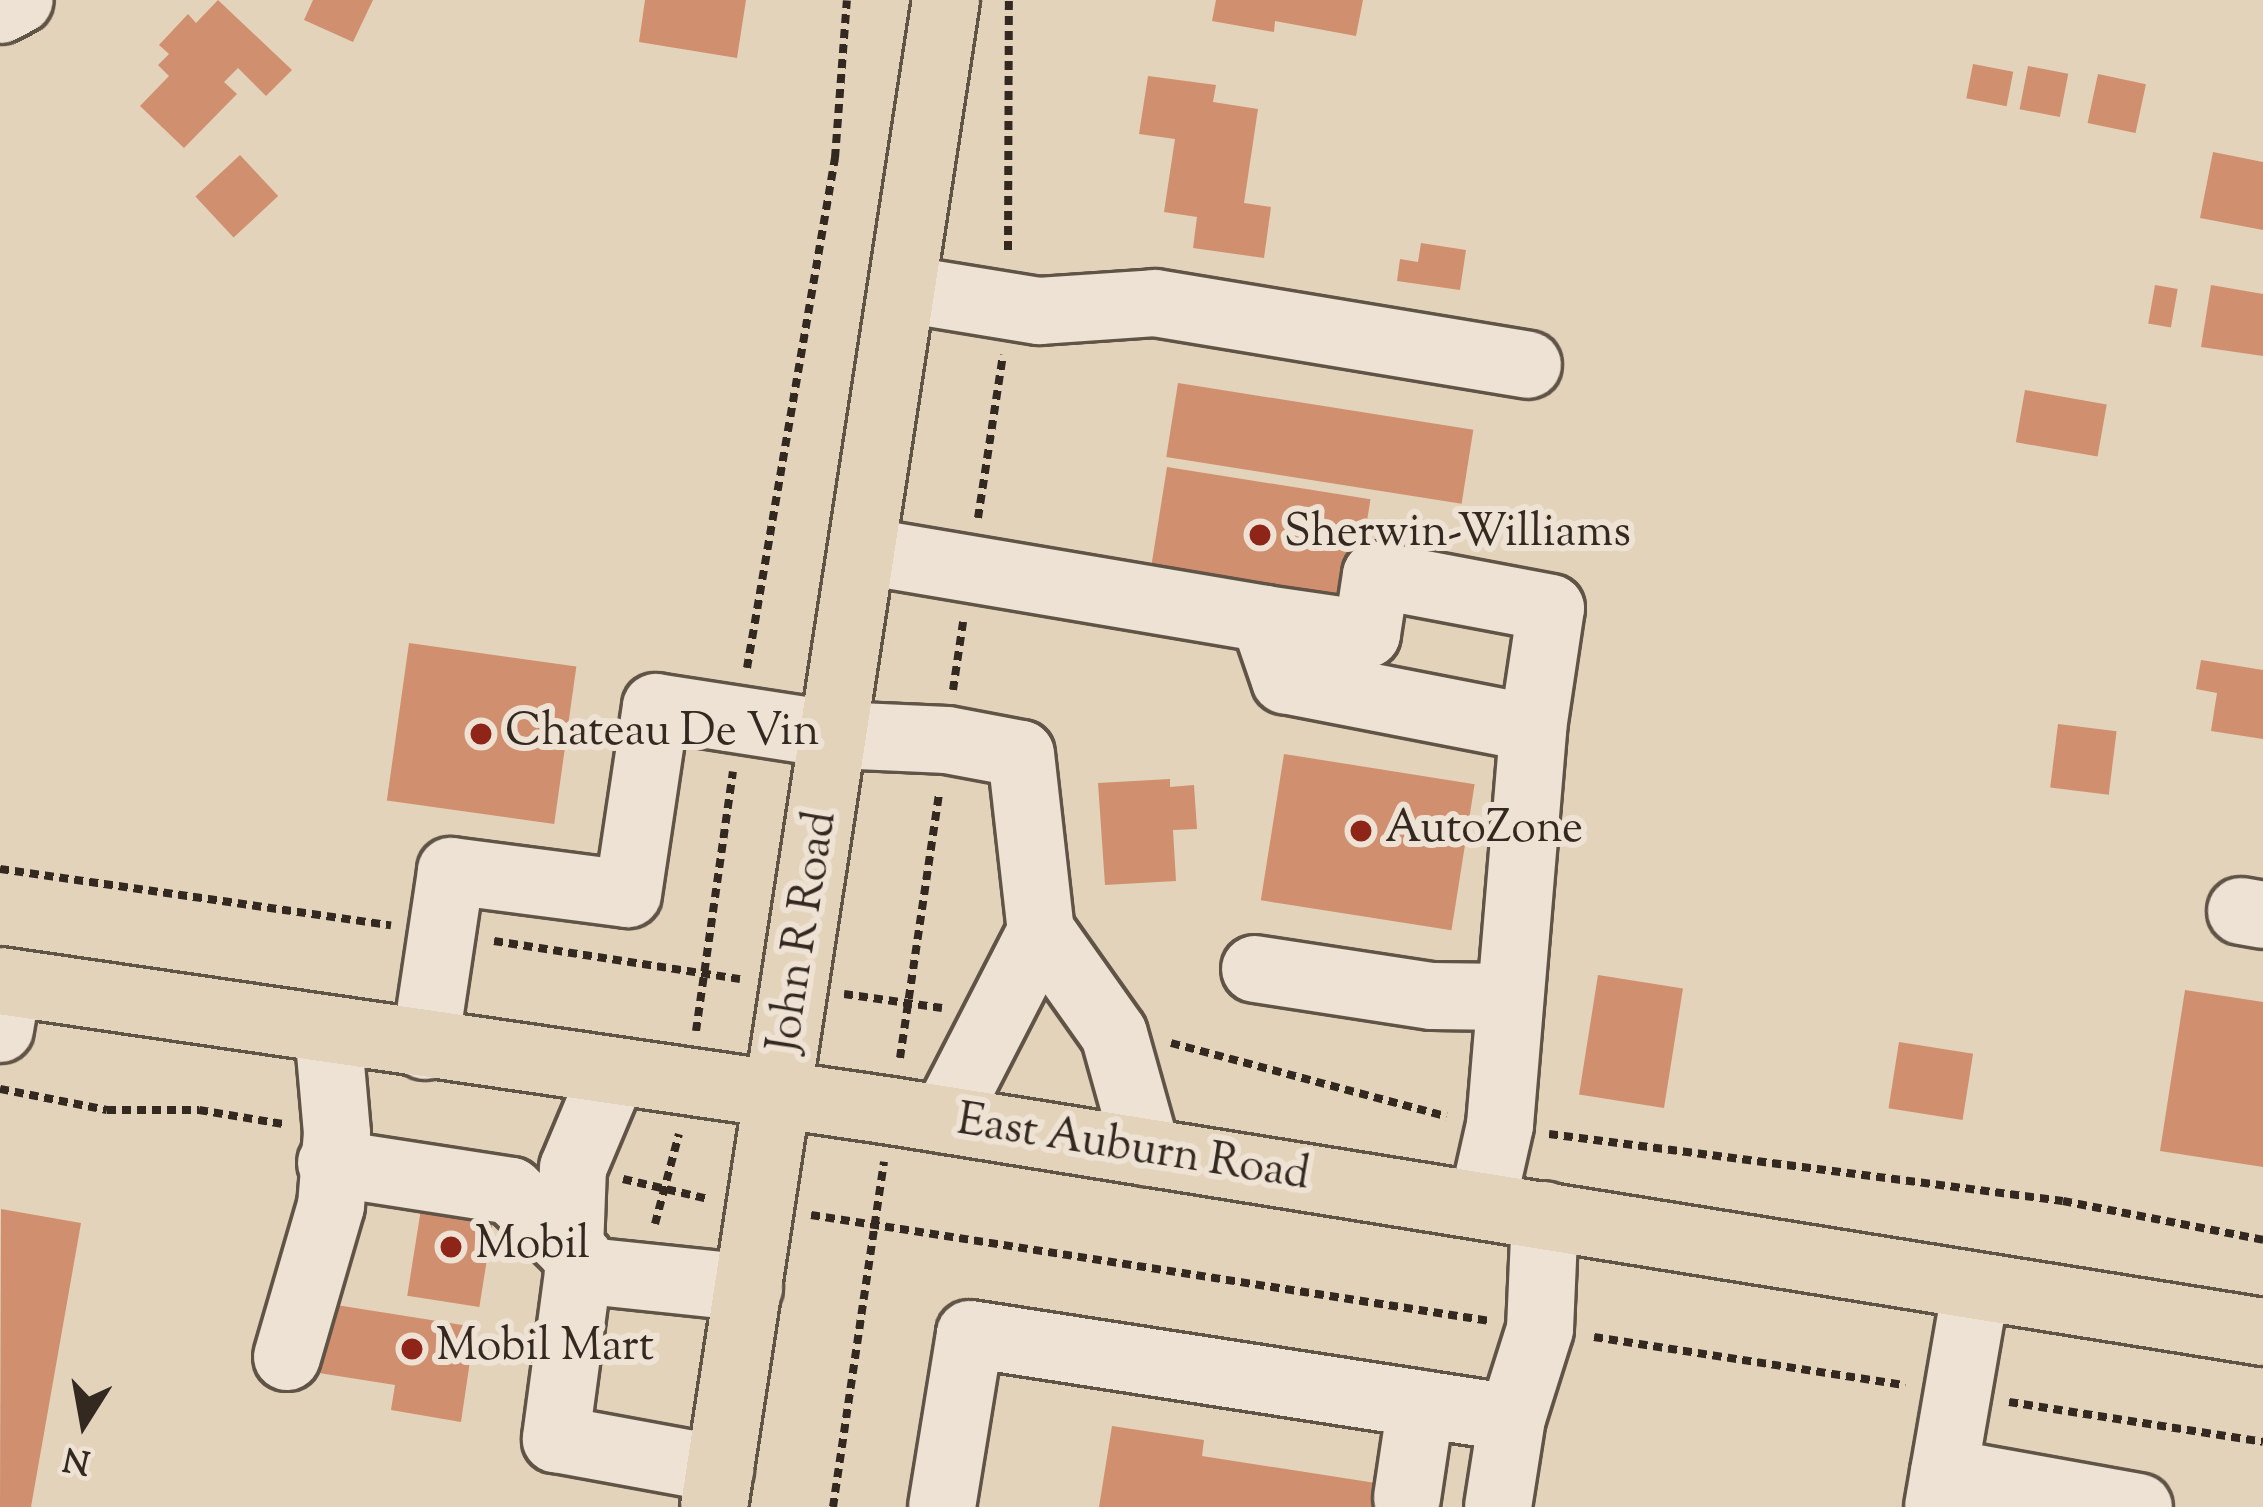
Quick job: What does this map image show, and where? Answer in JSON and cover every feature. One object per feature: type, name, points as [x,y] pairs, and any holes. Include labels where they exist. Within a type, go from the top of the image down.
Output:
[{"type":"main road","name":"John R Road","points":[[717,1488],[946,0]]},
{"type":"main road","name":"East Auburn Road","points":[[2,998],[328,1031],[944,1120],[2263,1332]]},
{"type":"street","points":[[0,10],[20,0]]},
{"type":"street","points":[[904,289],[1039,311],[1155,303],[1528,365]]},
{"type":"street","points":[[864,551],[1367,634],[1376,575],[1551,608],[1533,728],[1500,1125],[1482,1205]]},
{"type":"street","points":[[1264,619],[1285,680],[1533,728]]},
{"type":"street","points":[[425,1046],[451,871],[628,894],[656,707],[836,735],[947,740],[1021,754],[1041,931],[1114,1034],[1147,1152]]},
{"type":"street","points":[[944,1120],[1041,931]]},
{"type":"street","points":[[1255,969],[1432,996],[1509,997]]},
{"type":"street","points":[[310,1145],[337,1133],[328,1031]]},
{"type":"street","points":[[613,1073],[573,1168],[574,1259],[556,1439],[717,1488]]},
{"type":"street","points":[[310,1145],[511,1190],[574,1259],[749,1288]]},
{"type":"street","points":[[287,1357],[331,1206],[310,1145]]},
{"type":"street","points":[[1498,1507],[1512,1418],[1540,1329],[1545,1215]]},
{"type":"street","points":[[1976,1288],[1941,1490],[2139,1507]]},
{"type":"street","points":[[942,1507],[970,1334],[1512,1418]]},
{"type":"street","points":[[1407,1498],[1421,1403]]},
{"type":"path","points":[[746,678],[836,158],[847,0]]},
{"type":"path","points":[[1008,275],[1009,0]]},
{"type":"path","points":[[975,536],[1006,334]]},
{"type":"path","points":[[952,696],[964,615]]},
{"type":"path","points":[[696,1033],[709,973],[735,752]]},
{"type":"path","points":[[901,1046],[912,1004],[939,790]]},
{"type":"path","points":[[0,869],[403,927]]},
{"type":"path","points":[[488,940],[730,977]]},
{"type":"path","points":[[856,996],[912,1004]]},
{"type":"path","points":[[1158,1041],[1418,1108]]},
{"type":"path","points":[[0,1089],[107,1110],[199,1110],[310,1145]]},
{"type":"path","points":[[1550,1134],[2063,1202],[2263,1240]]},
{"type":"path","points":[[665,1192],[675,1154]]},
{"type":"path","points":[[607,1173],[665,1192],[708,1199]]},
{"type":"path","points":[[832,1507],[878,1225],[880,1186]]},
{"type":"path","points":[[836,1218],[1511,1324]]},
{"type":"path","points":[[1571,1334],[1920,1388]]},
{"type":"path","points":[[2001,1401],[2263,1442]]},
{"type":"building","points":[[218,0],[292,70],[266,96],[238,68],[224,82],[237,94],[184,148],[140,106],[169,76],[158,65],[169,54],[159,45],[188,14],[196,23]]},
{"type":"building","points":[[313,0],[373,0],[353,42],[304,20]]},
{"type":"building","points":[[645,0],[746,0],[737,58],[639,42]]},
{"type":"building","points":[[1216,0],[1363,0],[1356,36],[1275,21],[1274,32],[1212,21]]},
{"type":"building","points":[[1973,64],[2013,72],[2007,106],[1966,98]]},
{"type":"building","points":[[2028,66],[2068,74],[2060,117],[2020,109]]},
{"type":"building","points":[[2098,74],[2146,84],[2136,133],[2088,123]]},
{"type":"building","points":[[1148,76],[1216,85],[1213,102],[1258,109],[1244,203],[1271,207],[1264,258],[1193,248],[1197,217],[1164,212],[1175,139],[1139,134]]},
{"type":"building","points":[[2213,152],[2263,162],[2263,230],[2200,218]]},
{"type":"building","points":[[240,155],[278,196],[234,238],[195,197]]},
{"type":"building","points":[[1421,243],[1466,250],[1460,290],[1397,281],[1400,259],[1418,262]]},
{"type":"building","points":[[2155,285],[2178,289],[2171,327],[2148,323]]},
{"type":"building","points":[[2211,285],[2263,294],[2263,356],[2201,347]]},
{"type":"building","points":[[1178,383],[1473,430],[1462,504],[1166,457]]},
{"type":"building","points":[[2025,390],[2107,404],[2098,457],[2016,442]]},
{"type":"building","name":"Sherwin-Williams","points":[[1167,467],[1370,499],[1354,601],[1151,569]]},
{"type":"building","name":"Chateau De Vin","points":[[409,643],[576,667],[554,824],[387,800]]},
{"type":"building","points":[[2201,660],[2263,670],[2263,739],[2211,731],[2217,693],[2196,689]]},
{"type":"building","points":[[2058,724],[2117,731],[2109,795],[2050,788]]},
{"type":"building","points":[[1284,754],[1475,784],[1451,930],[1261,900]]},
{"type":"building","points":[[1170,779],[1170,787],[1194,785],[1197,829],[1173,830],[1176,881],[1105,885],[1098,783]]},
{"type":"building","points":[[1598,975],[1683,988],[1664,1108],[1579,1095]]},
{"type":"building","points":[[2185,990],[2263,1002],[2263,1167],[2160,1151]]},
{"type":"building","points":[[1899,1042],[1973,1054],[1963,1120],[1889,1108]]},
{"type":"building","points":[[424,1190],[496,1201],[479,1307],[407,1296]]},
{"type":"building","points":[[1,1209],[81,1223],[31,1507],[0,1507]]},
{"type":"building","points":[[330,1304],[475,1327],[461,1422],[391,1410],[395,1385],[319,1373]]},
{"type":"building","points":[[1112,1426],[1204,1440],[1202,1456],[1382,1484],[1424,1507],[1099,1507]]},
{"type":"place","name":"Sherwin-Williams","points":[[1260,535]]},
{"type":"place","name":"Chateau De Vin","points":[[481,734]]},
{"type":"place","name":"AutoZone","points":[[1361,831]]},
{"type":"place","name":"Mobil","points":[[451,1247]]},
{"type":"place","name":"Mobil Mart","points":[[412,1349]]}]
